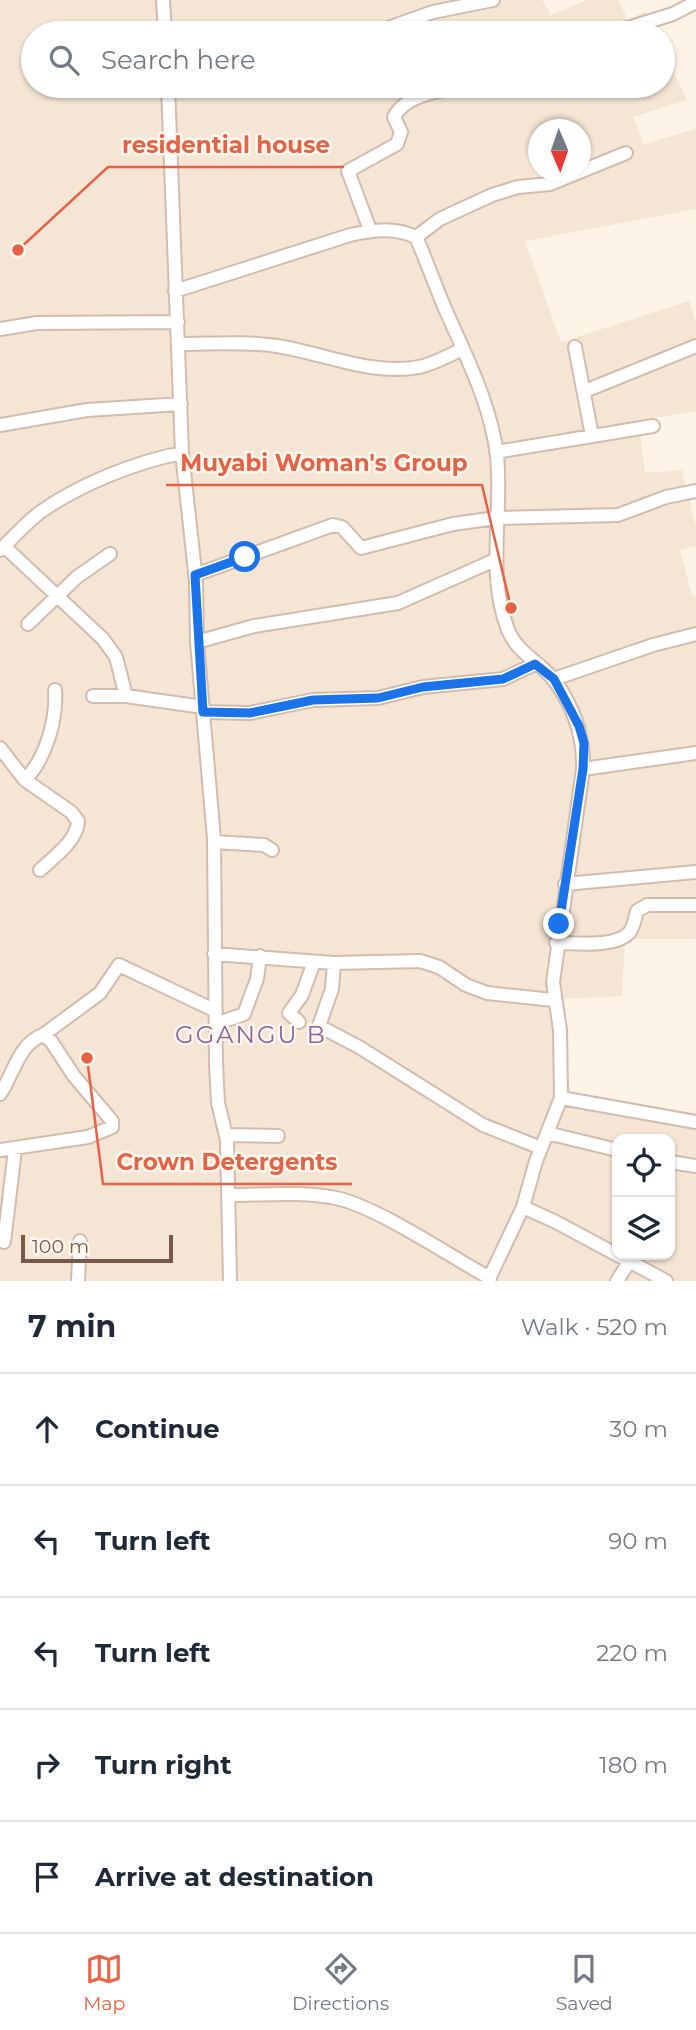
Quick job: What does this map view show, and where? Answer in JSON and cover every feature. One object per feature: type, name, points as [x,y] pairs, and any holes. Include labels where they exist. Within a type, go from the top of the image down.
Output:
[{"type":"street","points":[[163,0],[164,21]]},
{"type":"street","points":[[408,21],[433,12],[493,0]]},
{"type":"street","points":[[651,21],[673,14],[696,2]]},
{"type":"street","points":[[168,98],[183,453],[195,575],[197,642],[214,842],[218,1103],[226,1135],[230,1281]]},
{"type":"street","points":[[370,230],[348,171],[397,144],[401,132],[394,117],[399,109],[419,98]]},
{"type":"street","points":[[415,237],[440,219],[492,195],[518,187],[550,184],[626,153]]},
{"type":"street","points":[[176,291],[370,230],[404,231],[415,237],[463,349],[496,452],[495,560],[507,628],[515,645],[554,679],[579,726],[584,743],[583,769],[556,943],[554,1000],[560,1030],[561,1098],[541,1148],[523,1207],[489,1280],[369,1210],[339,1199],[314,1195],[228,1195]]},
{"type":"street","points":[[0,329],[51,322],[178,322]]},
{"type":"street","points":[[180,344],[257,343],[298,349],[340,362],[402,368],[431,364],[463,349]]},
{"type":"street","points":[[585,391],[696,346]]},
{"type":"street","points":[[575,347],[592,436]]},
{"type":"street","points":[[0,425],[87,410],[181,404]]},
{"type":"street","points":[[496,452],[653,426]]},
{"type":"street","points":[[126,696],[116,657],[90,624],[2,548],[40,513],[65,498],[127,467],[183,453]]},
{"type":"street","points":[[195,575],[333,525],[342,527],[361,548],[453,524],[496,518],[600,518],[618,515],[666,497],[696,491]]},
{"type":"street","points":[[28,624],[91,565],[110,554]]},
{"type":"street","points":[[197,642],[254,626],[398,603],[495,560]]},
{"type":"street","points":[[554,679],[696,634]]},
{"type":"street","points":[[93,696],[126,696],[203,710],[250,713],[313,700],[378,698],[423,687],[503,679],[535,664]]},
{"type":"street","points":[[25,780],[39,762],[48,738],[56,708],[55,690]]},
{"type":"street","points":[[0,748],[25,780],[71,812],[78,821],[78,828],[62,849],[40,870]]},
{"type":"street","points":[[583,769],[696,752]]},
{"type":"street","points":[[214,842],[264,845],[271,850]]},
{"type":"street","points":[[565,884],[696,872]]},
{"type":"street","points":[[556,943],[592,943],[622,937],[632,928],[637,911],[647,905],[696,905]]},
{"type":"street","points":[[214,954],[334,963],[420,961],[439,967],[466,985],[487,993],[554,1000]]},
{"type":"street","points":[[0,1094],[13,1066],[33,1039],[43,1035],[100,993],[119,965],[216,1017],[244,1014],[257,979],[260,956]]},
{"type":"street","points":[[299,1022],[289,1013],[302,995],[314,962]]},
{"type":"street","points":[[334,963],[332,989],[319,1026],[359,1047],[483,1125],[541,1148]]},
{"type":"street","points":[[0,1150],[15,1150],[89,1137],[112,1127],[112,1122],[74,1076],[51,1041],[43,1035]]},
{"type":"street","points":[[561,1098],[696,1122]]},
{"type":"street","points":[[547,1133],[612,1149]]},
{"type":"street","points":[[226,1135],[278,1136]]},
{"type":"street","points":[[4,1242],[15,1150]]},
{"type":"street","points":[[675,1163],[696,1166]]},
{"type":"street","points":[[523,1207],[666,1281]]},
{"type":"street","points":[[78,1281],[80,1241]]},
{"type":"street","points":[[617,1281],[629,1262]]},
{"type":"shaded area","points":[[0,0],[542,0],[551,15],[587,0],[618,0],[628,20],[645,11],[650,21],[21,21],[21,98],[675,98],[675,74],[687,100],[633,117],[644,144],[696,129],[696,209],[525,241],[561,342],[689,301],[696,323],[696,411],[639,421],[645,473],[682,470],[696,527],[696,546],[680,550],[692,596],[696,596],[696,939],[625,939],[622,996],[563,999],[570,1094],[696,1118],[696,1281],[0,1281]]},
{"type":"place","name":"residential house","points":[[18,250]]},
{"type":"place","name":"Muyabi Woman's Group","points":[[511,608]]},
{"type":"place","name":"Crown Detergents","points":[[87,1058]]},
{"type":"district","name":"GGANGU B","points":[[251,1034]]},
{"type":"route","points":[[245,557],[195,575],[203,712],[250,713],[313,700],[378,698],[423,687],[503,679],[535,664],[554,679],[579,726],[584,743],[583,769],[559,924]]}]
